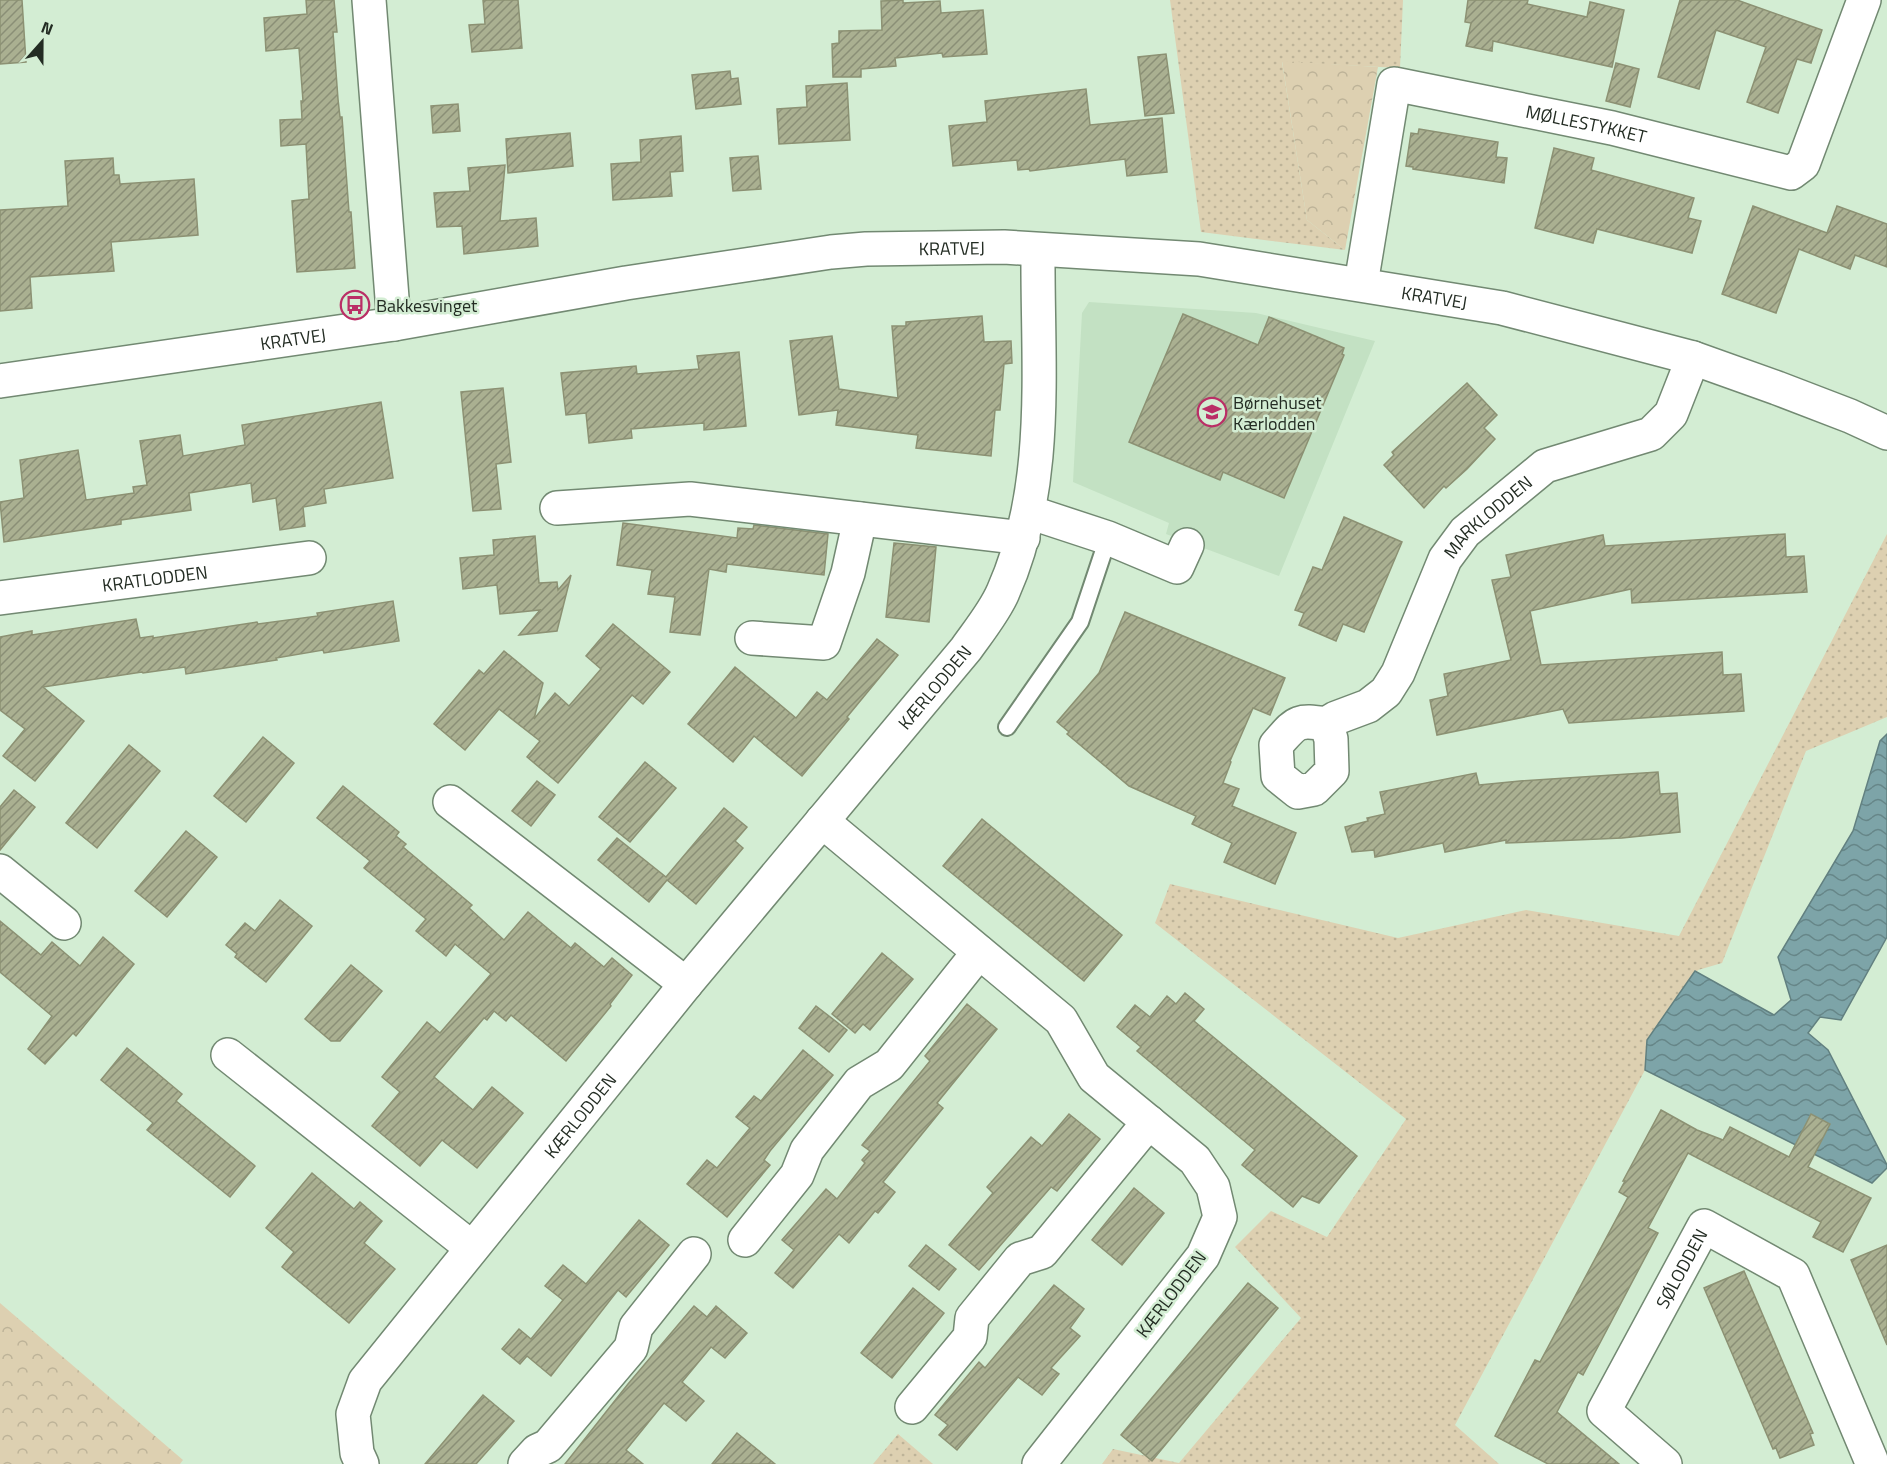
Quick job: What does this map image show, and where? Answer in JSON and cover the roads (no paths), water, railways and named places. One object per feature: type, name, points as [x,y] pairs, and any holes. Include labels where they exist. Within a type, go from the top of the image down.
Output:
[{"type":"street","points":[[369,0],[394,324]]},
{"type":"street","name":"MØLLESTYKKET","points":[[1361,284],[1394,84],[1612,128],[1791,173],[1803,164],[1864,0]]},
{"type":"street","name":"KRATVEJ","points":[[0,381],[394,324],[626,283],[831,252],[866,249],[1004,247],[1199,259],[1502,308],[1693,358],[1850,416],[1887,433]]},
{"type":"street","name":"KÆRLODDEN","points":[[362,1464],[357,1453],[353,1414],[365,1381],[686,984],[966,649],[1003,594],[1026,525],[1038,429],[1038,250]]},
{"type":"street","name":"MARKLODDEN","points":[[1326,724],[1368,706],[1386,692],[1398,673],[1445,559],[1465,532],[1545,466],[1651,434],[1671,414],[1693,358]]},
{"type":"street","points":[[557,508],[690,499],[860,519],[1026,525],[1108,538],[1177,567],[1187,545]]},
{"type":"street","points":[[752,638],[824,643],[848,573],[860,519]]},
{"type":"street","name":"KRATLODDEN","points":[[0,598],[309,558]]},
{"type":"street","points":[[450,802],[686,984]]},
{"type":"street","name":"KÆRLODDEN","points":[[822,821],[1061,1020],[1094,1077],[1195,1160],[1213,1187],[1220,1217],[1203,1256],[1039,1464]]},
{"type":"street","points":[[0,871],[64,923]]},
{"type":"street","points":[[745,1240],[797,1175],[807,1150],[859,1083],[889,1065],[980,952]]},
{"type":"street","points":[[228,1055],[472,1248]]},
{"type":"street","points":[[912,1407],[970,1337],[972,1318],[1020,1259],[1042,1252],[1149,1122]]},
{"type":"street","name":"SØLODDEN","points":[[1665,1464],[1604,1411],[1704,1226],[1792,1275],[1873,1459]]},
{"type":"street","points":[[525,1464],[537,1451],[548,1446],[632,1348],[636,1327],[694,1254]]},
{"type":"lane","points":[[1007,727],[1080,622],[1108,538]]},
{"type":"water","points":[[1887,734],[1887,937],[1841,1020],[1820,1017],[1808,1033],[1828,1050],[1887,1165],[1887,1168],[1872,1183],[1645,1070],[1647,1040],[1695,971],[1774,1015],[1791,1000],[1778,957],[1853,831],[1880,741]]},
{"type":"place","name":"Bakkesvinget","points":[[355,305]]},
{"type":"place","name":"Børnehuset Kærlodden","points":[[1212,412]]}]
